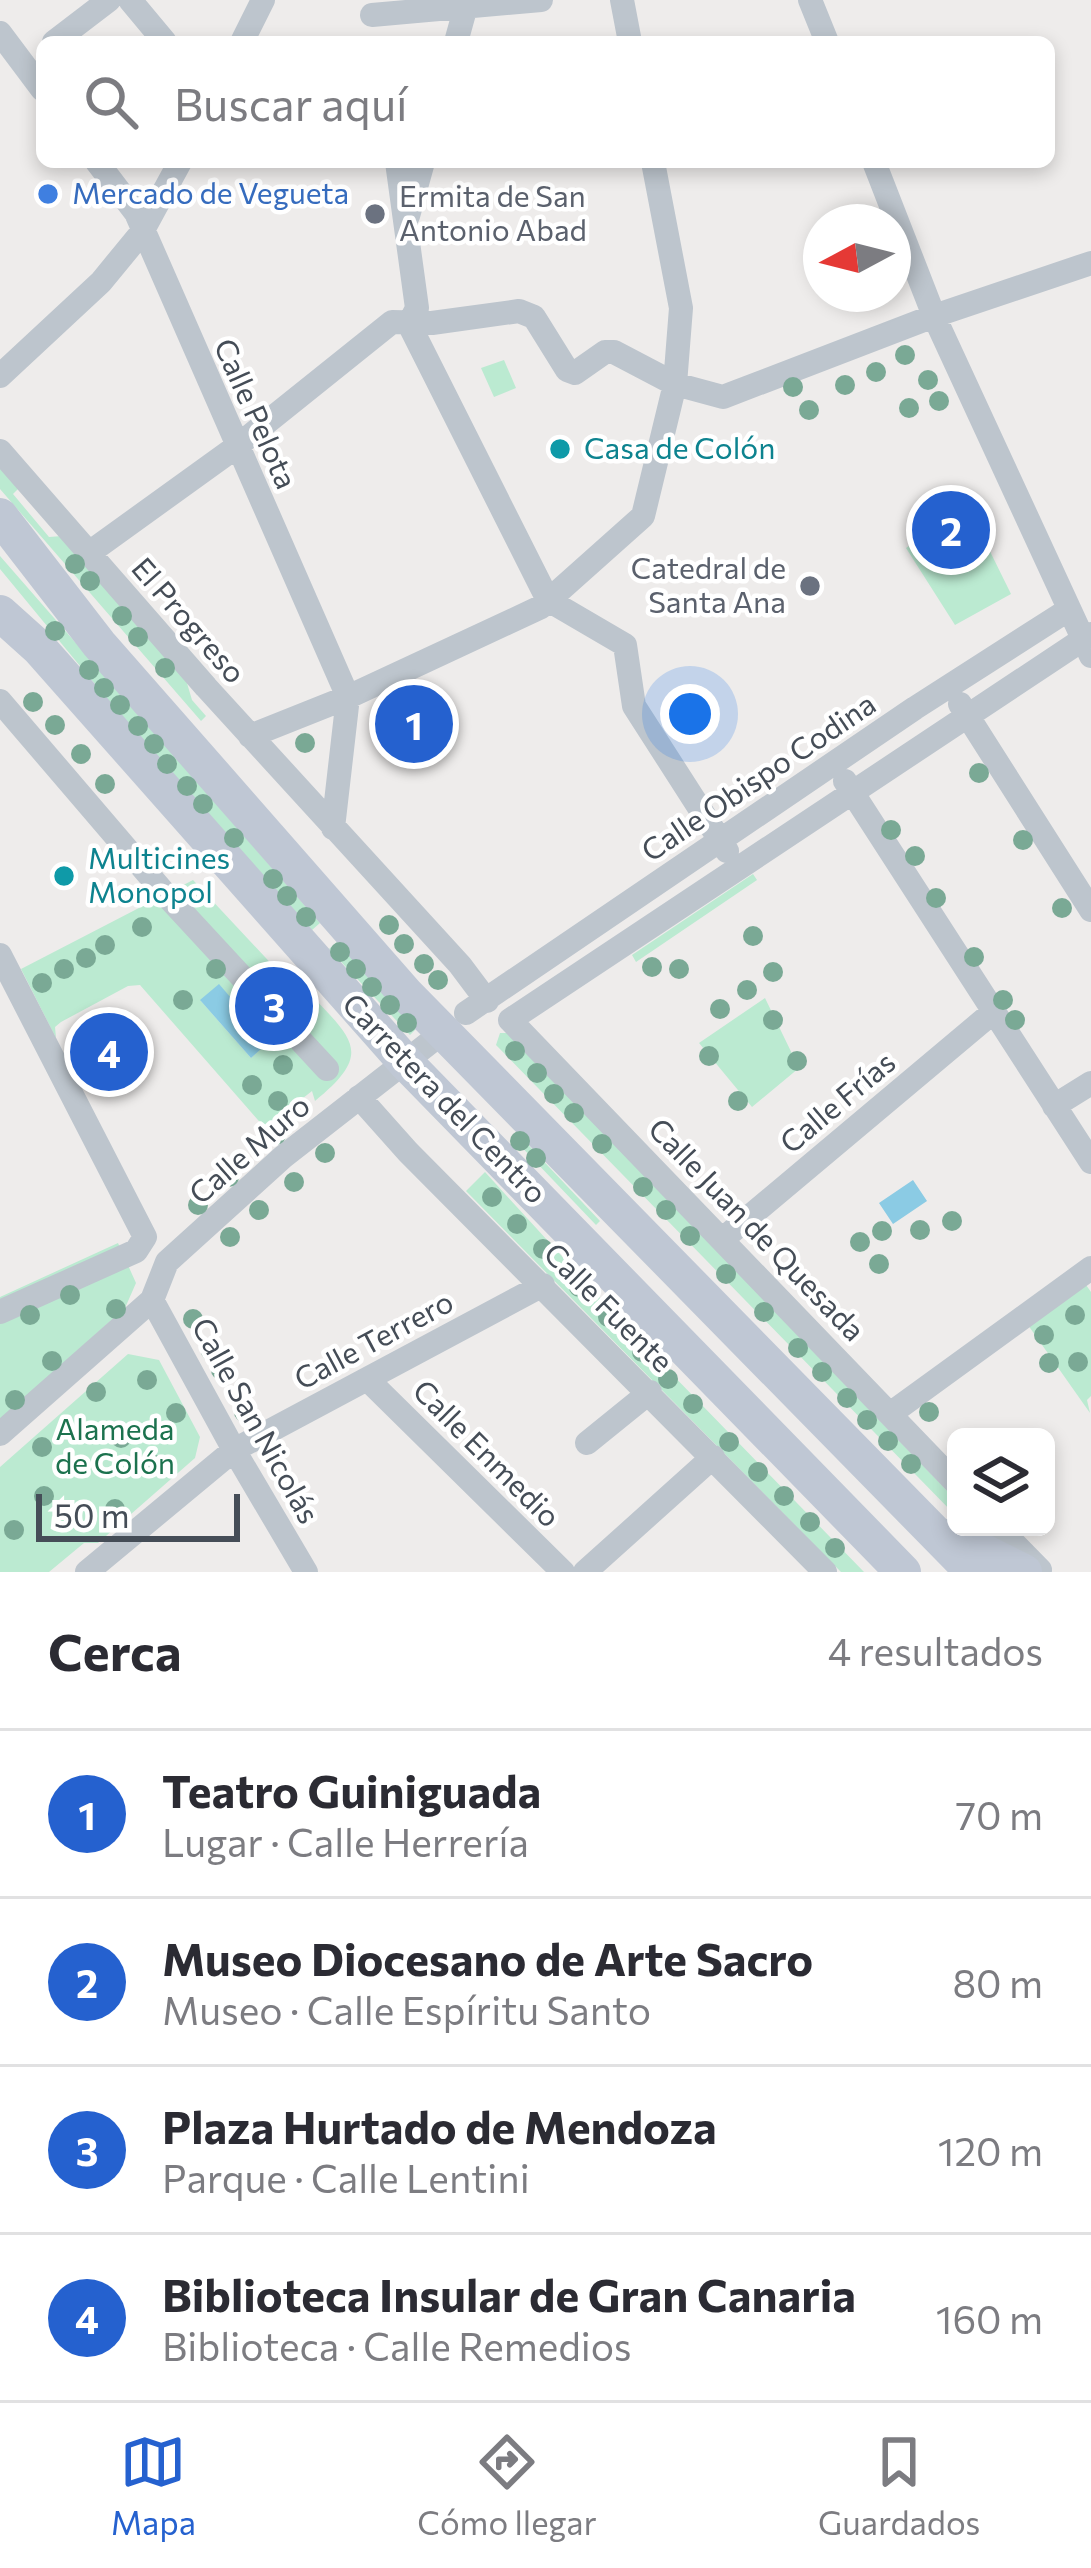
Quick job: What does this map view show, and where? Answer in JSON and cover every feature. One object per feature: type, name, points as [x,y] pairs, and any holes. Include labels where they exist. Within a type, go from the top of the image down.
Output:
[{"type":"main road","name":"Carretera del Centro","points":[[1,518],[99,644],[406,994],[465,1016],[973,1572]]},
{"type":"main road","name":"Carretera del Centro","points":[[0,613],[40,648],[407,1064],[904,1572]]},
{"type":"main road","points":[[923,1522],[1024,1572]]},
{"type":"street","points":[[62,36],[110,0]]},
{"type":"street","points":[[130,0],[160,36]]},
{"type":"street","points":[[245,36],[263,0]]},
{"type":"street","points":[[370,7],[466,7],[542,0]]},
{"type":"street","points":[[622,0],[629,36]]},
{"type":"street","points":[[810,0],[824,36]]},
{"type":"street","points":[[458,36],[466,7]]},
{"type":"street","points":[[0,33],[33,58]]},
{"type":"street","name":"Calle Pelota","points":[[102,168],[136,213],[348,697]]},
{"type":"street","points":[[0,376],[101,282],[142,232],[177,168]]},
{"type":"street","points":[[398,168],[416,308],[409,324]]},
{"type":"street","points":[[405,224],[421,168]]},
{"type":"street","points":[[250,736],[348,697],[548,600],[643,516],[675,383],[681,308],[654,168]]},
{"type":"street","points":[[876,168],[934,316],[1069,610],[1089,643]]},
{"type":"street","points":[[89,554],[236,447],[392,322],[519,311],[534,317],[567,370],[575,373],[605,352],[614,352],[675,383],[723,397],[934,316],[1091,263]]},
{"type":"street","points":[[409,324],[548,600],[625,645],[634,706],[738,868]]},
{"type":"street","name":"El Progreso","points":[[0,451],[250,736],[460,965],[465,1016]]},
{"type":"street","name":"Calle Obispo Codina","points":[[407,1064],[465,1016],[1069,610]]},
{"type":"street","name":"Calle Obispo Codina","points":[[510,1020],[968,716],[1089,643]]},
{"type":"street","points":[[949,687],[1091,910]]},
{"type":"street","points":[[333,828],[348,697]]},
{"type":"street","points":[[2,707],[327,1070]]},
{"type":"street","points":[[834,764],[1091,1162]]},
{"type":"street","points":[[3,970],[141,1244],[167,1262]]},
{"type":"street","name":"Calle Frías","points":[[724,1238],[992,1013]]},
{"type":"street","points":[[465,1016],[510,1020]]},
{"type":"street","name":"Calle Juan de Quesada","points":[[510,1020],[947,1474]]},
{"type":"street","name":"Calle Muro","points":[[152,1300],[167,1262],[284,1157],[407,1064]]},
{"type":"street","points":[[1054,1106],[1091,1082]]},
{"type":"street","name":"Calle Fuente","points":[[359,1097],[825,1572]]},
{"type":"street","points":[[0,1312],[141,1244]]},
{"type":"street","points":[[890,1414],[1091,1268]]},
{"type":"street","name":"Calle Terrero","points":[[87,1572],[234,1450],[543,1286]]},
{"type":"street","points":[[0,1434],[152,1300]]},
{"type":"street","name":"Calle San Nicolás","points":[[152,1300],[306,1572]]},
{"type":"street","name":"Calle Enmedio","points":[[367,1378],[563,1572]]},
{"type":"street","points":[[587,1443],[650,1392]]},
{"type":"street","points":[[585,1572],[713,1457]]},
{"type":"street","points":[[1007,1536],[1041,1572]]},
{"type":"green space","points":[[504,360],[516,388],[494,397],[481,368]]},
{"type":"green space","points":[[0,463],[21,486],[13,494],[49,537],[62,536],[184,673],[192,700],[206,716],[201,721],[0,489]]},
{"type":"green space","points":[[976,523],[1011,594],[955,625],[906,548],[936,528],[943,540]]},
{"type":"green space","points":[[0,556],[320,923],[312,930],[146,746],[0,569]]},
{"type":"green space","points":[[753,874],[757,880],[636,962],[632,955]]},
{"type":"green space","points":[[193,880],[307,1002],[310,994],[338,1024],[351,1047],[351,1059],[315,1101],[312,1091],[265,1128],[140,985],[128,986],[61,1022],[55,1027],[56,1038],[21,969]],"holes":[[[219,985],[269,1041],[251,1058],[201,1001]]]},
{"type":"green space","points":[[338,941],[418,1027],[410,1035],[329,949]]},
{"type":"green space","points":[[765,998],[799,1068],[752,1107],[699,1043]]},
{"type":"green space","points":[[500,1033],[508,1033],[947,1491],[947,1507],[496,1045]]},
{"type":"green space","points":[[516,1132],[600,1221],[596,1225],[512,1137]]},
{"type":"green space","points":[[485,1172],[632,1333],[864,1572],[841,1572],[466,1191]]},
{"type":"green space","points":[[118,1243],[136,1283],[125,1308],[0,1420],[0,1297]]},
{"type":"green space","points":[[1086,1285],[1091,1292],[1090,1413],[1028,1325]]},
{"type":"green space","name":"Alameda de Colón","points":[[128,1354],[159,1360],[200,1437],[195,1458],[98,1543],[84,1543],[49,1572],[0,1572],[0,1467]]},
{"type":"water","points":[[219,984],[269,1042],[251,1058],[200,1000]]},
{"type":"water","points":[[913,1180],[927,1201],[893,1224],[879,1203]]},
{"type":"place","name":"Mercado de Vegueta","points":[[48,194]]},
{"type":"place","name":"Ermita de San Antonio Abad","points":[[375,214]]},
{"type":"place","name":"Casa de Colón","points":[[560,449]]},
{"type":"place","name":"Museo Diocesano de Arte Sacro","points":[[951,530]]},
{"type":"place","name":"Catedral de Santa Ana","points":[[810,586]]},
{"type":"place","name":"Teatro Guiniguada","points":[[414,724]]},
{"type":"place","name":"Multicines Monopol","points":[[64,876]]},
{"type":"place","name":"Plaza Hurtado de Mendoza","points":[[274,1006]]},
{"type":"place","name":"Biblioteca Insular de Gran Canaria","points":[[109,1052]]}]
